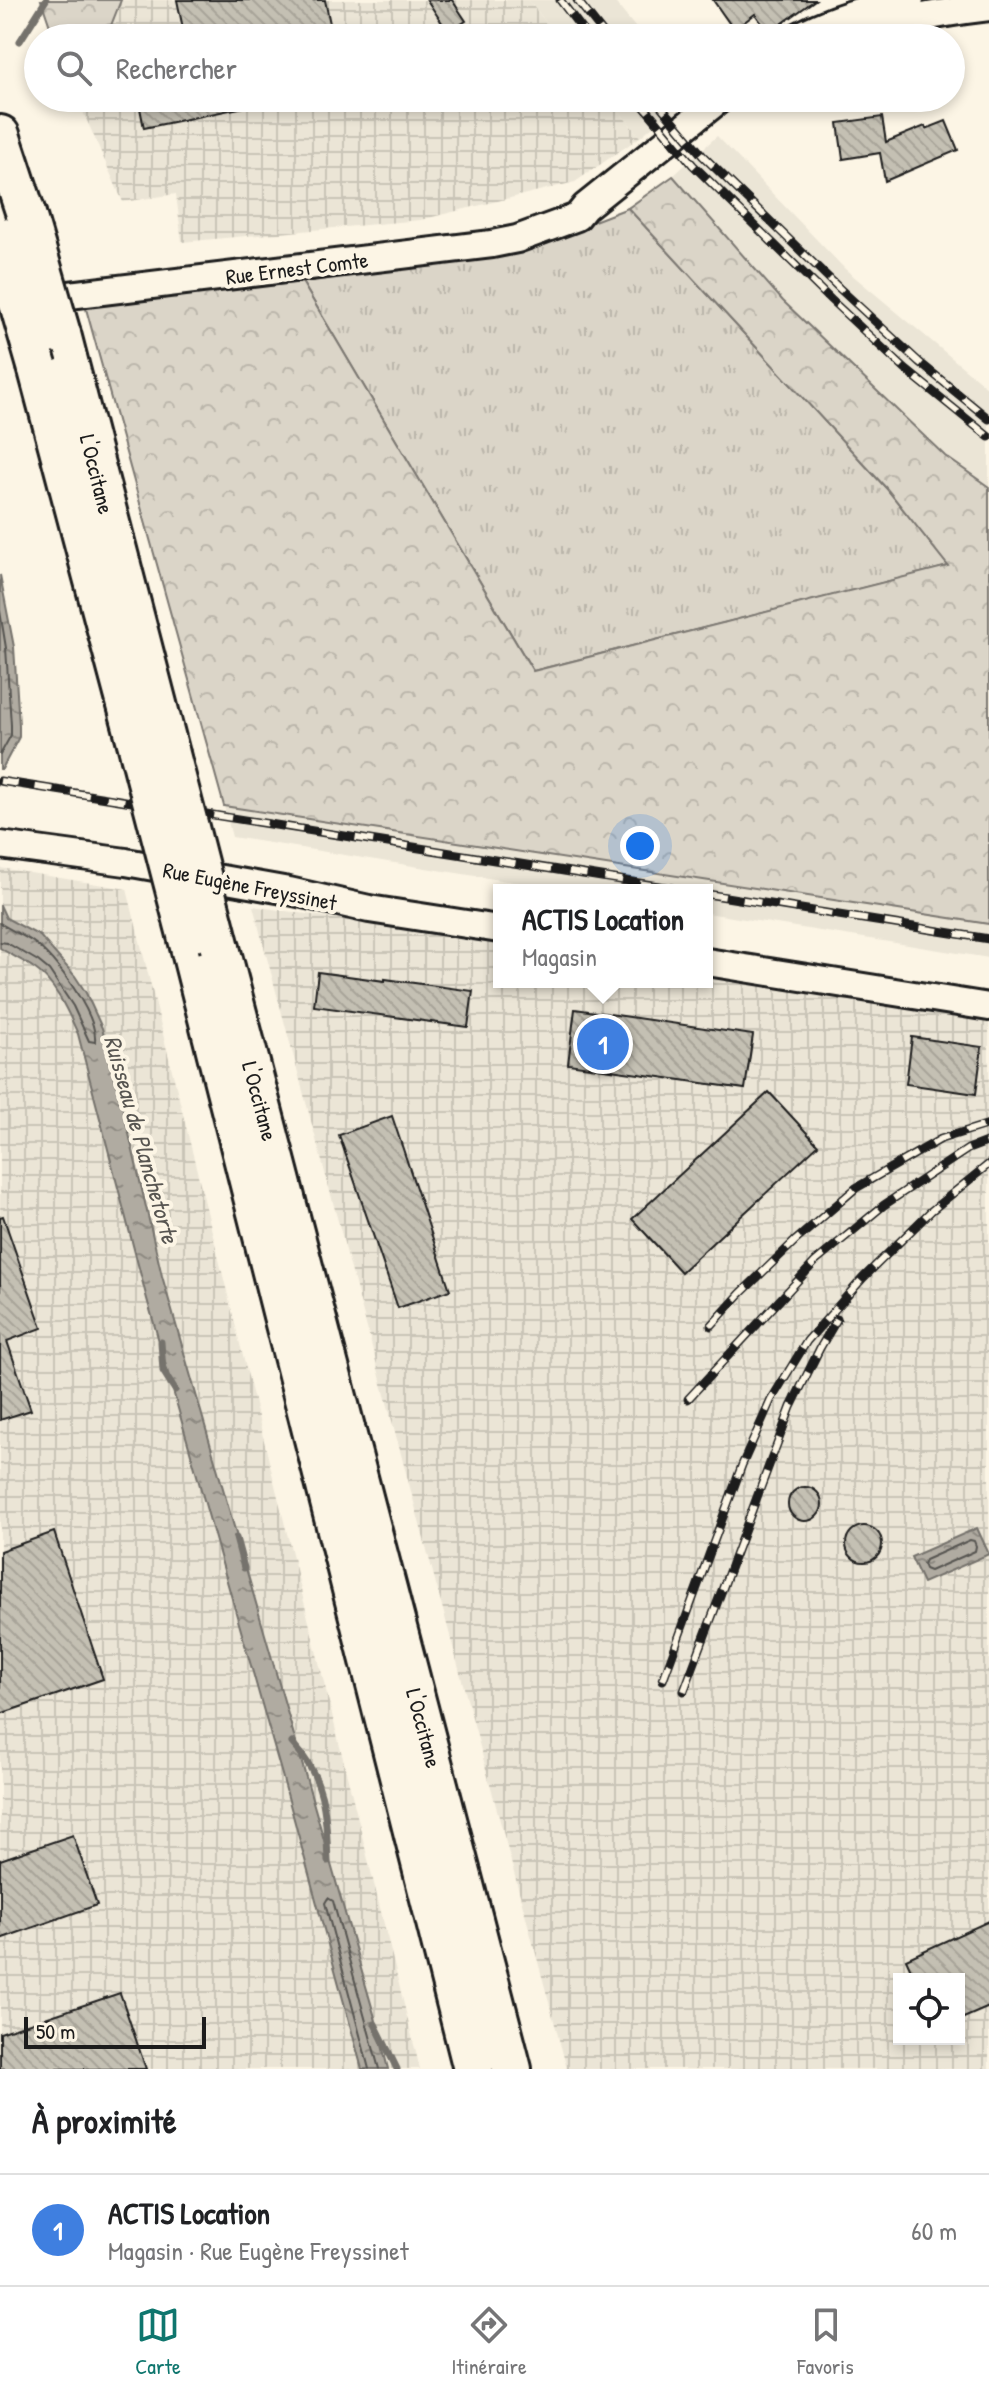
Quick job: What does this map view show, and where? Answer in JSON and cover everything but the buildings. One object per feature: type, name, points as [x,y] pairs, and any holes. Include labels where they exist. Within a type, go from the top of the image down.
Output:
[{"type":"highway","name":"L'Occitane","points":[[0,135],[37,366],[155,754]]},
{"type":"highway","name":"L'Occitane","points":[[13,225],[61,334],[155,754],[203,941],[512,2069]]},
{"type":"highway","name":"L'Occitane","points":[[203,941],[473,2069]]},
{"type":"street","points":[[822,24],[868,8],[910,0]]},
{"type":"street","points":[[885,24],[935,13],[989,7]]},
{"type":"street","name":"Rue Ernest Comte","points":[[0,303],[517,239],[577,217],[585,207],[704,112]]},
{"type":"street","name":"Rue Ernest Comte","points":[[0,288],[502,227],[565,208],[585,207]]},
{"type":"street","name":"Rue Eugène Freyssinet","points":[[0,845],[126,862],[289,891],[369,909],[493,928]]},
{"type":"street","points":[[713,963],[989,1007]]},
{"type":"shaded area","points":[[121,0],[528,0],[548,24],[112,24]]},
{"type":"shaded area","points":[[528,0],[613,0],[633,24],[548,24]]},
{"type":"shaded area","points":[[83,112],[619,112],[640,137],[575,182],[420,220],[182,242],[176,194],[123,202]]},
{"type":"shaded area","points":[[619,112],[669,112],[640,137]]},
{"type":"shaded area","points":[[717,136],[845,269],[989,389],[989,487],[945,456],[783,301],[673,176]]},
{"type":"shaded area","points":[[224,806],[989,924],[989,958],[713,914],[713,884],[526,884],[232,837]]},
{"type":"shaded area","points":[[0,868],[127,889],[420,2069],[0,2069]]},
{"type":"shaded area","points":[[253,906],[493,942],[493,988],[713,988],[713,975],[989,1016],[989,2069],[567,2069]]},
{"type":"green space","points":[[41,0],[121,0],[112,24],[49,24]]},
{"type":"green space","points":[[673,176],[783,301],[945,456],[989,487],[989,924],[224,806],[85,305],[302,282],[533,671],[948,566],[887,489],[628,208]]},
{"type":"green space","points":[[628,208],[887,489],[949,566],[533,671],[302,282],[508,254]]},
{"type":"water","points":[[0,575],[14,647],[19,725],[19,737],[2,769],[0,769]]},
{"type":"water","points":[[0,905],[6,918],[40,936],[75,976],[102,1028],[162,1276],[388,2069],[362,2069],[147,1299],[78,1034],[60,998],[42,974],[0,948]]},
{"type":"water","points":[[977,1528],[989,1554],[923,1583],[911,1557]]},
{"type":"waterway","name":"Ruisseau de Planchetorte","points":[[31,24],[46,0]]},
{"type":"waterway","name":"Ruisseau de Planchetorte","points":[[20,41],[24,35]]},
{"type":"waterway","name":"Ruisseau de Planchetorte","points":[[161,1342],[163,1371],[175,1390]]},
{"type":"waterway","name":"Ruisseau de Planchetorte","points":[[236,1538],[244,1568]]},
{"type":"waterway","name":"Ruisseau de Planchetorte","points":[[292,1743],[312,1770],[318,1784],[325,1813],[328,1861]]},
{"type":"waterway","name":"Ruisseau de Planchetorte","points":[[375,2024],[397,2069]]},
{"type":"railway","points":[[560,0],[578,24]]},
{"type":"railway","points":[[577,0],[596,24]]},
{"type":"railway","points":[[649,112],[693,165],[831,300],[905,369],[989,437]]},
{"type":"railway","points":[[666,112],[703,156],[839,288],[919,362],[989,419]]},
{"type":"railway","points":[[0,781],[645,884]]},
{"type":"railway","points":[[713,895],[989,939]]},
{"type":"railway","points":[[711,1326],[796,1240],[856,1188],[941,1139],[989,1124]]},
{"type":"railway","points":[[688,1399],[815,1262],[884,1205],[968,1149],[989,1141]]},
{"type":"railway","points":[[663,1680],[742,1465],[771,1400],[807,1341],[863,1278],[931,1211],[989,1164]]},
{"type":"railway","points":[[684,1691],[791,1407],[837,1319]]},
{"type":"place","name":"ACTIS Location","points":[[603,1044]]}]
